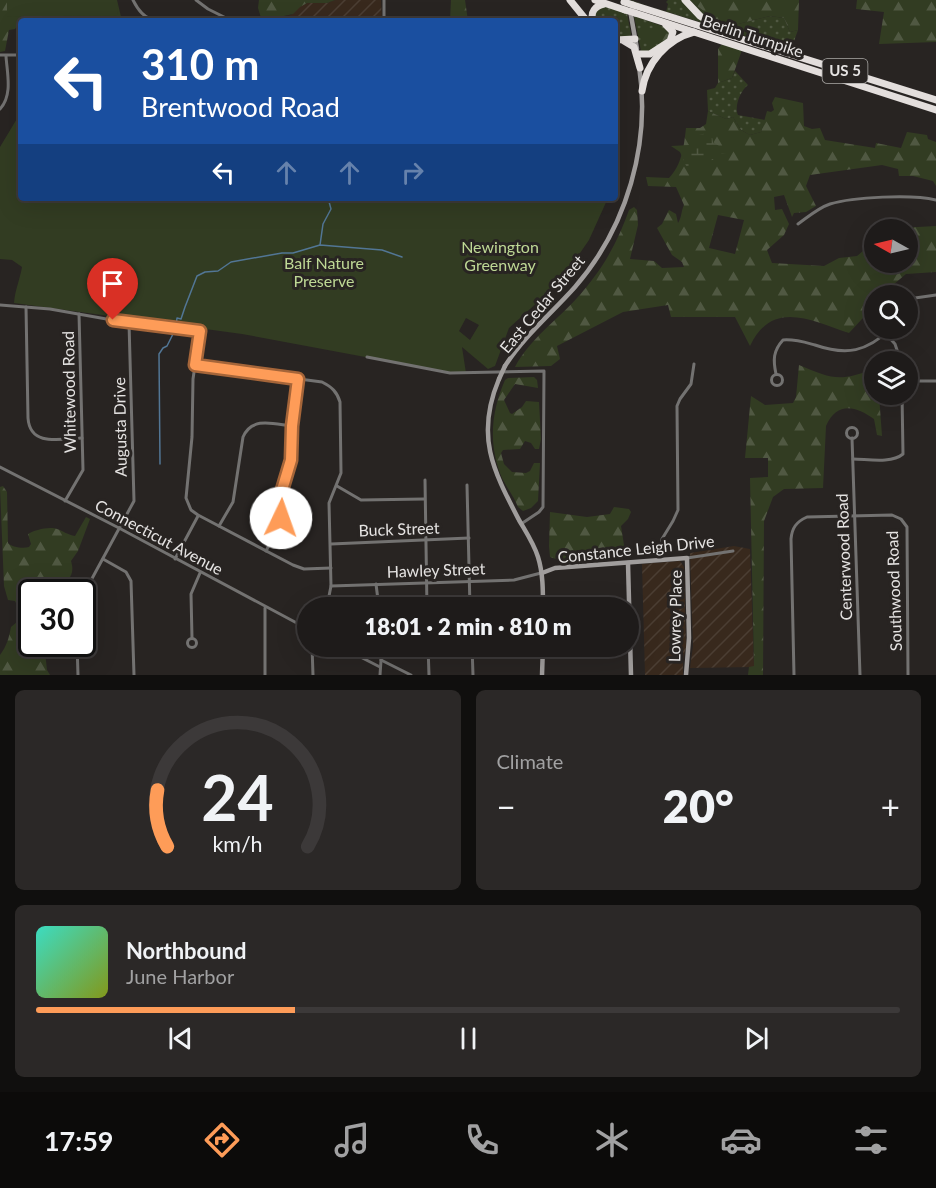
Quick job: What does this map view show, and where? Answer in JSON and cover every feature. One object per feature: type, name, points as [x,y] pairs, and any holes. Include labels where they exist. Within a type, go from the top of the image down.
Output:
[{"type":"highway","points":[[570,0],[585,18]]},
{"type":"highway","name":"Berlin Turnpike","points":[[595,0],[609,5],[627,5],[936,100]]},
{"type":"highway","points":[[685,0],[708,22],[743,40]]},
{"type":"highway","points":[[592,18],[595,8],[600,5],[609,5]]},
{"type":"highway","name":"Berlin Turnpike","points":[[627,5],[659,21],[936,110]]},
{"type":"highway","points":[[642,91],[651,64],[672,39],[670,28],[659,21]]},
{"type":"highway","points":[[638,54],[650,54],[694,32]]},
{"type":"highway","points":[[618,40],[636,43]]},
{"type":"highway","points":[[624,41],[634,47],[640,68]]},
{"type":"main road","name":"East Cedar Street","points":[[543,597],[542,573],[535,549],[496,477],[489,447],[489,413],[499,379],[506,366],[521,344],[580,281],[611,233],[628,194],[636,164],[642,122],[642,91],[638,54],[627,5]]},
{"type":"main road","name":"Constance Leigh Drive","points":[[542,573],[555,568],[687,558]]},
{"type":"main road","name":"Lowrey Place","points":[[686,675],[689,638],[687,558]]},
{"type":"main road","points":[[628,563],[631,675]]},
{"type":"main road","points":[[542,675],[543,657]]},
{"type":"street","points":[[133,0],[139,11],[147,18]]},
{"type":"street","points":[[196,0],[226,18]]},
{"type":"street","points":[[384,0],[384,18]]},
{"type":"street","points":[[0,55],[18,55]]},
{"type":"street","points":[[1,109],[6,102],[9,88],[6,56]]},
{"type":"street","points":[[798,224],[821,208],[836,203],[913,196],[936,200]]},
{"type":"street","points":[[918,298],[936,295]]},
{"type":"street","points":[[0,305],[200,331],[195,365],[192,437],[186,498],[191,510],[266,551],[304,568],[331,568]]},
{"type":"street","points":[[26,307],[29,426],[36,436],[42,438],[82,438]]},
{"type":"street","name":"Whitewood Road","points":[[65,501],[83,470],[79,314]]},
{"type":"street","name":"Augusta Drive","points":[[91,579],[134,501],[129,323]]},
{"type":"street","points":[[776,374],[774,362],[776,348],[783,340],[794,339],[840,352],[861,349],[878,339]]},
{"type":"street","points":[[367,357],[450,373],[544,371],[543,505],[539,512],[521,524]]},
{"type":"street","points":[[662,560],[662,539],[678,510],[677,406],[681,396],[692,384],[694,364]]},
{"type":"street","points":[[195,365],[322,382],[338,395],[342,465],[329,503],[331,586],[328,597]]},
{"type":"street","points":[[266,551],[279,526],[282,490],[291,460],[292,426],[298,379]]},
{"type":"street","points":[[918,381],[936,381]]},
{"type":"street","points":[[853,459],[891,459],[903,454],[902,405]]},
{"type":"street","points":[[219,526],[233,502],[243,437],[246,431],[250,426],[262,422],[292,426]]},
{"type":"street","name":"Centerwood Road","points":[[852,438],[860,675]]},
{"type":"street","name":"Connecticut Avenue","points":[[0,467],[297,623]]},
{"type":"street","points":[[425,480],[427,597]]},
{"type":"street","points":[[336,485],[360,500],[424,499]]},
{"type":"street","points":[[467,486],[470,597]]},
{"type":"street","points":[[175,559],[198,515]]},
{"type":"street","points":[[794,675],[792,531],[795,524],[807,517],[854,515]]},
{"type":"street","name":"Southwood Road","points":[[854,515],[892,515],[901,519],[907,527],[908,675]]},
{"type":"street","name":"Buck Street","points":[[331,544],[469,538]]},
{"type":"street","name":"Constance Leigh Drive","points":[[687,558],[733,551]]},
{"type":"street","points":[[102,559],[126,572],[131,581],[134,675]]},
{"type":"street","points":[[192,638],[191,594],[200,573]]},
{"type":"street","name":"Hawley Street","points":[[331,586],[514,579],[542,573]]},
{"type":"street","points":[[376,584],[378,597]]},
{"type":"street","points":[[265,607],[265,675]]},
{"type":"street","points":[[77,657],[78,675]]},
{"type":"street","points":[[312,657],[313,675]]},
{"type":"street","points":[[360,657],[380,667]]},
{"type":"street","points":[[380,675],[381,657]]},
{"type":"street","points":[[428,657],[429,675]]},
{"type":"street","points":[[472,657],[473,675]]},
{"type":"street","points":[[381,660],[411,675]]},
{"type":"shaded area","points":[[335,0],[381,0],[382,18],[278,18],[291,15],[307,3],[327,3]]},
{"type":"shaded area","points":[[734,546],[750,549],[754,667],[690,668],[693,646],[690,553]]},
{"type":"shaded area","points":[[680,561],[684,567],[686,647],[683,675],[645,675],[642,564]]},
{"type":"green space","points":[[0,0],[30,0],[27,18],[18,18],[18,25],[15,29],[9,30],[5,51],[0,52]]},
{"type":"green space","points":[[7,0],[117,0],[118,15],[7,17]]},
{"type":"green space","points":[[53,0],[117,0],[122,18],[96,18],[55,18]]},
{"type":"green space","points":[[259,0],[335,0],[327,3],[307,3],[293,14],[278,18],[261,18],[258,8]]},
{"type":"green space","points":[[451,0],[465,0],[468,18],[450,18]]},
{"type":"green space","points":[[668,0],[683,0],[706,24],[700,22],[666,12]]},
{"type":"green space","points":[[689,0],[720,23],[730,26],[770,16],[784,18],[790,32],[798,30],[793,44],[774,45],[739,34],[718,24],[698,10]]},
{"type":"green space","points":[[689,0],[799,0],[798,30],[790,32],[784,18],[770,16],[730,26],[720,23]]},
{"type":"green space","points":[[857,0],[936,0],[936,42],[879,44],[884,12],[856,9]]},
{"type":"green space","points":[[604,6],[627,13],[631,34],[629,38],[618,37],[618,18],[596,18],[595,12]]},
{"type":"green space","points":[[634,16],[668,28],[671,35],[650,52],[641,51]]},
{"type":"green space","points":[[647,27],[668,34],[670,37],[664,43],[646,42],[641,38],[640,28]]},
{"type":"green space","points":[[722,44],[742,50],[732,78],[718,83],[718,49]]},
{"type":"green space","points":[[735,71],[748,85],[738,99],[738,115],[765,120],[761,132],[750,135],[741,130],[733,117],[726,119],[708,111],[707,90],[732,78]]},
{"type":"green space","points":[[775,97],[803,103],[804,126],[812,129],[820,128],[825,140],[875,148],[876,143],[901,148],[907,132],[927,135],[928,139],[936,142],[936,186],[933,181],[913,176],[899,176],[898,169],[882,165],[810,175],[806,186],[816,206],[806,212],[794,213],[792,217],[784,195],[774,197],[775,210],[782,209],[789,224],[784,235],[767,250],[772,263],[824,266],[839,258],[857,256],[864,250],[864,273],[918,273],[918,227],[936,226],[936,272],[906,274],[893,285],[864,285],[864,317],[849,333],[807,319],[781,318],[769,322],[759,331],[750,346],[735,317],[671,317],[668,305],[623,312],[557,346],[560,359],[551,366],[515,367],[535,339],[594,278],[608,257],[629,210],[634,207],[637,210],[638,225],[630,259],[654,261],[662,268],[684,267],[682,262],[672,255],[657,228],[662,224],[669,210],[676,214],[678,223],[684,205],[676,187],[648,186],[646,177],[669,178],[680,161],[686,128],[700,128],[706,124],[708,111],[726,119],[733,117],[741,130],[750,135],[761,132],[767,111],[774,110],[772,103]],"holes":[[[718,215],[744,220],[735,254],[709,248]]]},
{"type":"green space","points":[[18,117],[18,201],[607,201],[589,240],[569,269],[551,290],[509,328],[495,366],[488,369],[462,347],[466,373],[451,373],[242,334],[14,303],[22,267],[12,260],[0,259],[0,147]],"holes":[[[466,318],[479,325],[470,340],[459,331]]]},
{"type":"green space","points":[[711,132],[713,142],[726,153],[694,166],[692,169],[687,168],[680,152],[671,146],[690,145],[691,137]]},
{"type":"green space","points":[[799,365],[836,377],[864,372],[864,405],[880,405],[882,436],[877,435],[874,419],[854,409],[841,409],[830,418],[826,426],[823,488],[784,489],[773,497],[764,521],[763,675],[748,675],[749,667],[754,666],[750,478],[768,477],[768,458],[745,458],[751,396],[765,405],[793,403],[796,397]]},
{"type":"green space","points":[[534,377],[538,388],[515,384],[504,400],[512,414],[526,401],[539,402],[541,439],[539,449],[535,449],[531,443],[525,441],[520,449],[503,450],[501,453],[504,464],[512,472],[526,473],[530,471],[534,463],[540,463],[538,501],[531,508],[523,511],[518,507],[498,466],[493,441],[494,416],[505,380]]},
{"type":"green space","points":[[3,486],[7,492],[8,543],[12,546],[29,547],[31,544],[28,534],[46,528],[54,528],[75,536],[86,517],[90,519],[78,551],[71,561],[72,571],[68,579],[18,579],[18,607],[15,601],[8,600],[4,586],[0,487]]},
{"type":"green space","points":[[614,507],[629,509],[631,512],[621,526],[624,545],[622,557],[562,561],[550,557],[550,512],[587,517],[610,514]]},
{"type":"green space","points":[[18,621],[18,657],[46,657],[50,675],[0,675],[0,655],[6,645],[11,627]]},
{"type":"waterway","points":[[320,245],[323,224],[331,209],[329,201]]},
{"type":"waterway","points":[[176,326],[177,318],[181,319],[197,276],[205,272],[218,271],[231,262],[293,253],[320,245],[382,250],[402,257]]},
{"type":"waterway","points":[[160,464],[159,354],[167,346],[175,330]]},
{"type":"route","points":[[113,320],[200,331],[195,365],[298,379],[292,426],[291,460],[282,490],[281,518]]},
{"type":"park label","name":"Newington Greenway","points":[[500,256]]},
{"type":"park label","name":"Balf Nature Preserve","points":[[324,272]]}]
